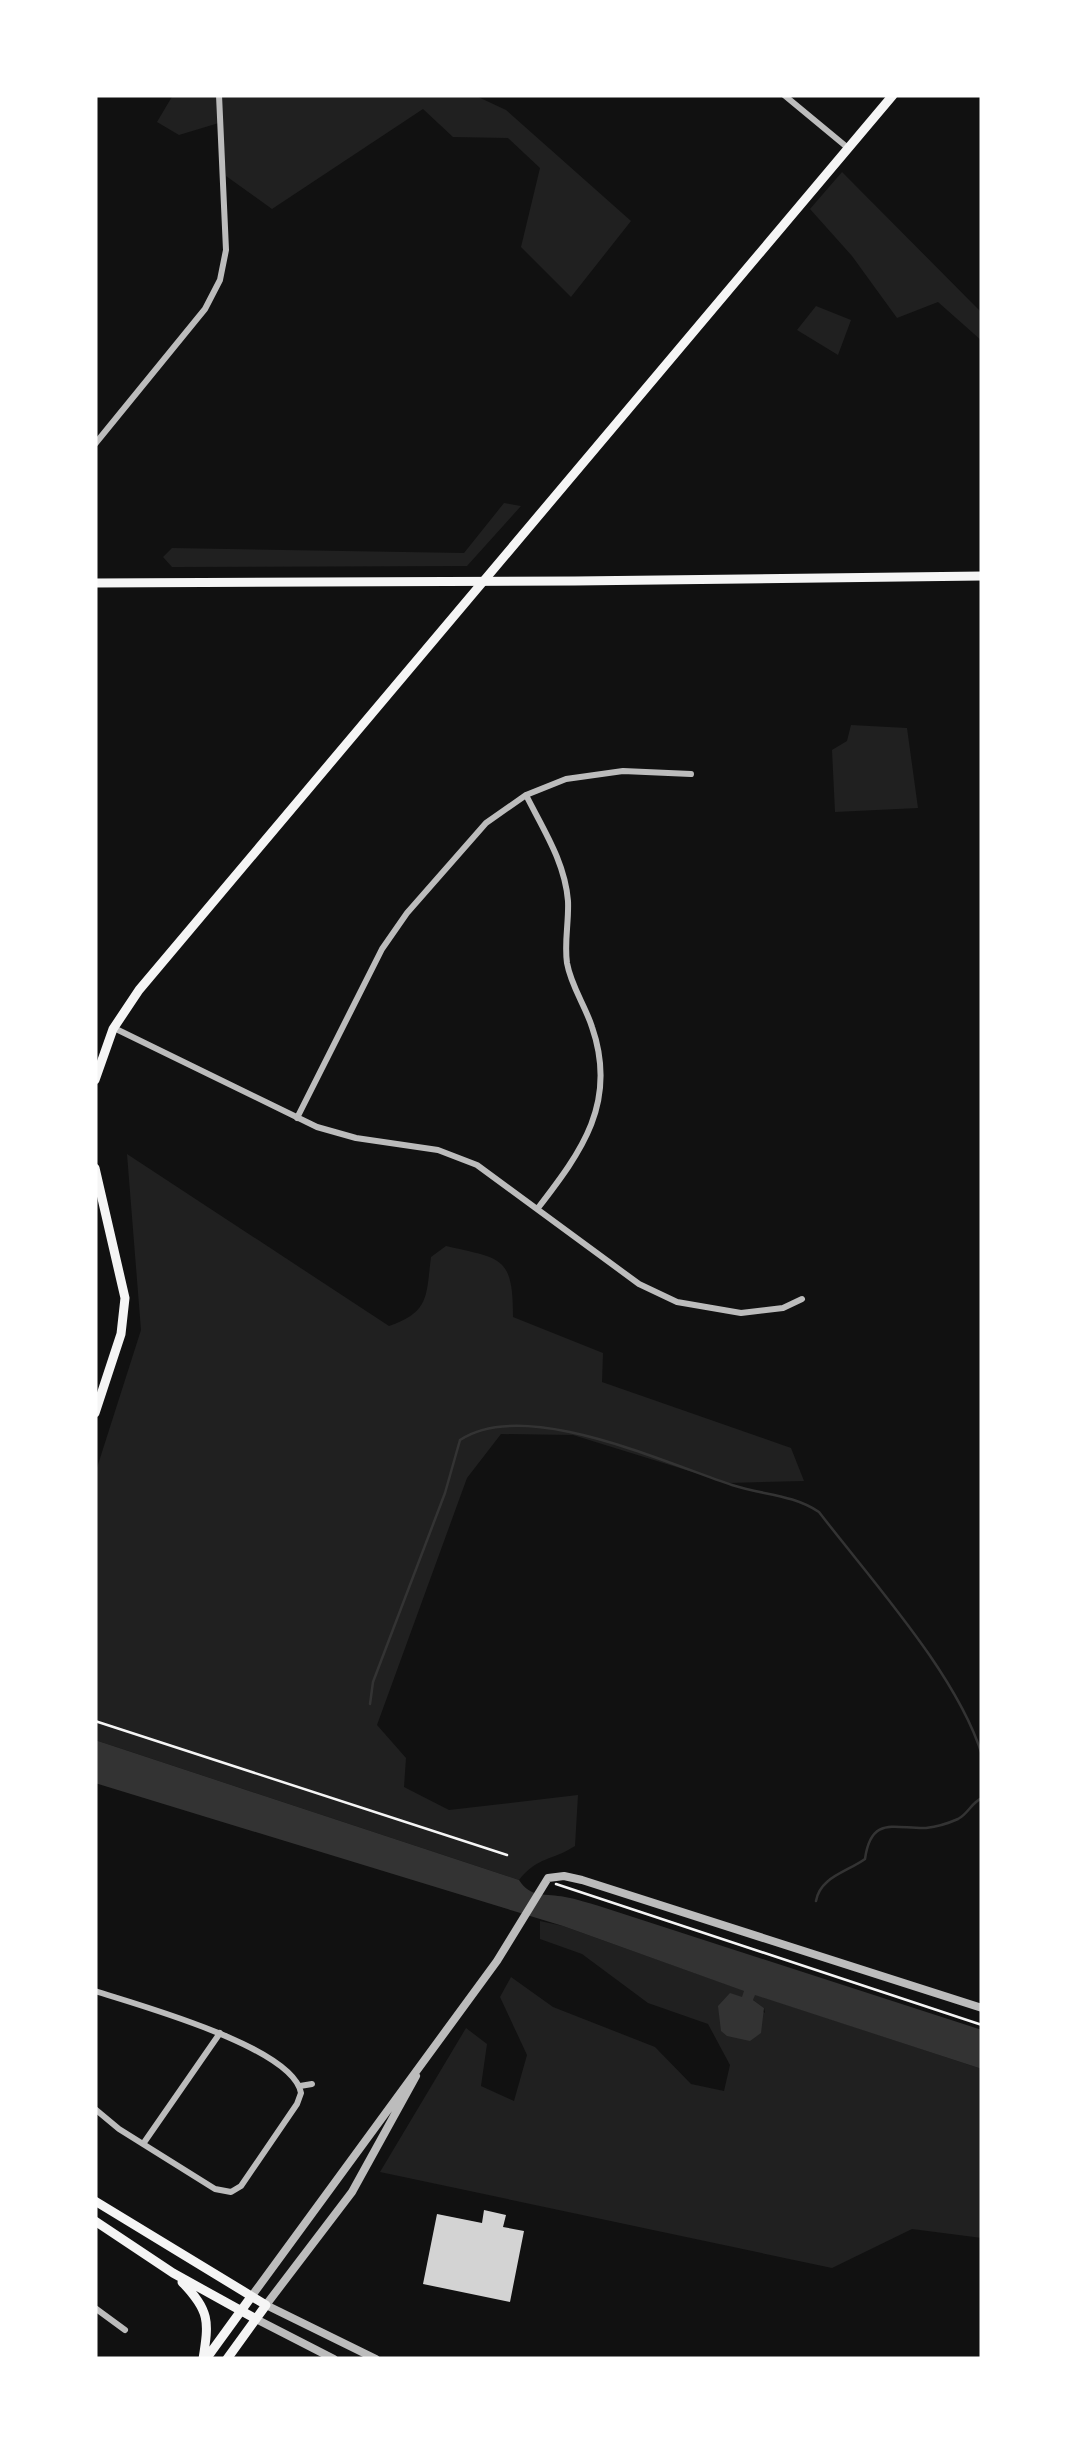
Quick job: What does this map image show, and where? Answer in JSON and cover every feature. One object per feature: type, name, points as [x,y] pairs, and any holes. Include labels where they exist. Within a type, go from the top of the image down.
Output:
[{"type":"main road","points":[[95,1080],[114,1028],[139,990],[893,95]]},
{"type":"main road","points":[[95,582],[982,576]]},
{"type":"main road","points":[[95,1168],[124,1298],[121,1334],[95,1413]]},
{"type":"main road","points":[[95,2201],[266,2305],[228,2359]]},
{"type":"main road","points":[[95,2221],[173,2273],[256,2319]]},
{"type":"main road","points":[[173,2273],[206,2312],[205,2359]]},
{"type":"main road","points":[[205,2359],[250,2297]]},
{"type":"street","points":[[95,444],[205,309],[220,280],[226,250],[219,95]]},
{"type":"street","points":[[784,95],[848,148]]},
{"type":"street","points":[[297,1118],[369,971],[396,928],[472,837],[501,811],[526,795],[584,774],[691,774]]},
{"type":"street","points":[[526,795],[562,868],[568,902],[566,960],[593,1030],[600,1066],[598,1103],[587,1138],[575,1161],[538,1208]]},
{"type":"street","points":[[114,1028],[297,1118],[338,1134],[417,1145],[458,1156],[495,1176],[639,1284],[676,1302],[705,1310],[741,1313],[783,1308],[802,1299]]},
{"type":"street","points":[[250,2297],[418,2072],[526,1917],[548,1878],[582,1880],[982,2008]]},
{"type":"street","points":[[95,1991],[220,2033],[255,2050],[292,2075],[300,2086],[297,2104],[232,2195],[215,2189],[142,2144],[95,2108]]},
{"type":"street","points":[[142,2144],[220,2033]]},
{"type":"street","points":[[376,2359],[266,2305],[352,2192],[418,2072]]},
{"type":"street","points":[[300,2086],[312,2084]]},
{"type":"street","points":[[95,2308],[125,2330]]},
{"type":"street","points":[[256,2319],[334,2359]]},
{"type":"path","points":[[95,1721],[506,1856]]},
{"type":"path","points":[[548,1878],[566,1890],[982,2025]]},
{"type":"shaded area","points":[[173,95],[474,95],[506,110],[631,221],[571,297],[521,247],[540,168],[508,138],[453,137],[423,109],[272,209],[226,176],[222,122],[179,135],[157,122]]},
{"type":"shaded area","points":[[842,172],[982,313],[982,341],[938,302],[897,318],[852,256],[810,209]]},
{"type":"shaded area","points":[[816,306],[851,320],[838,355],[797,330]]},
{"type":"shaded area","points":[[504,503],[521,506],[467,566],[172,567],[163,557],[172,548],[464,553]]},
{"type":"shaded area","points":[[851,725],[907,728],[918,808],[835,812],[832,750],[847,741]]},
{"type":"shaded area","points":[[127,1154],[389,1326],[412,1315],[424,1301],[431,1257],[446,1246],[491,1258],[506,1271],[513,1317],[603,1353],[602,1382],[791,1448],[804,1481],[728,1483],[573,1435],[501,1434],[467,1478],[377,1725],[406,1758],[404,1787],[449,1810],[578,1795],[575,1846],[539,1863],[519,1880],[95,1740],[95,1474],[141,1330]]},
{"type":"shaded area","points":[[95,1740],[519,1880],[534,1893],[599,1906],[982,2030],[982,2069],[755,1995],[753,2000],[764,2008],[761,2033],[750,2041],[727,2036],[721,2031],[718,2006],[730,1993],[742,1997],[744,1991],[563,1926],[95,1783]]},
{"type":"shaded area","points":[[540,1921],[745,1991],[743,1997],[765,2013],[753,2000],[754,1994],[982,2069],[982,2238],[912,2229],[832,2268],[380,2172],[466,2028],[487,2044],[481,2086],[514,2101],[527,2055],[500,1997],[511,1977],[553,2007],[655,2047],[691,2084],[724,2091],[730,2065],[708,2024],[648,2003],[582,1954],[540,1939]]},
{"type":"building","points":[[484,2210],[506,2215],[503,2227],[524,2231],[510,2302],[423,2284],[437,2214],[482,2223]]},
{"type":"waterway","points":[[370,1704],[373,1682],[445,1493],[460,1440],[487,1429],[520,1426],[595,1438],[819,1512],[933,1660],[970,1724],[982,1755]]},
{"type":"waterway","points":[[816,1901],[823,1886],[865,1859],[868,1845],[879,1830],[946,1823],[961,1817],[982,1798]]}]
